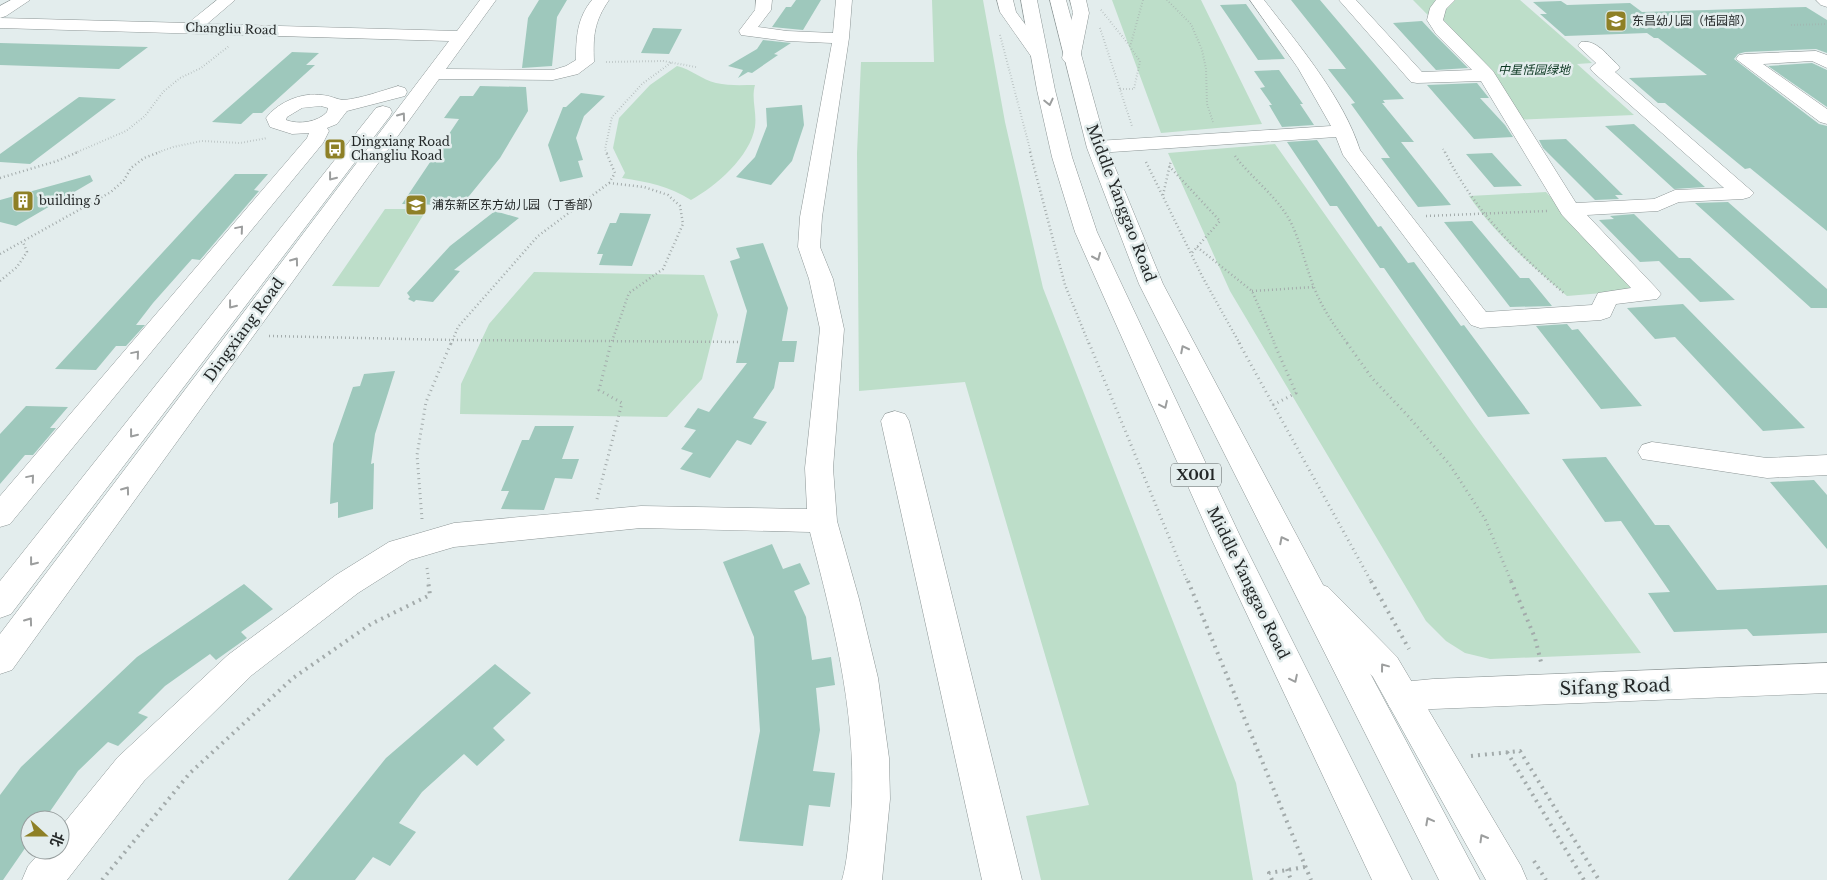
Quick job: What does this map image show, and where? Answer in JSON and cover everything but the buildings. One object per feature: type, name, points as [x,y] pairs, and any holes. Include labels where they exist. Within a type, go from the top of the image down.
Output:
[{"type":"main road","points":[[0,14],[22,0]]},
{"type":"main road","points":[[192,28],[227,0]]},
{"type":"main road","name":"Dingxiang Road","points":[[0,660],[433,74],[469,0]]},
{"type":"main road","name":"Dingxiang Road","points":[[0,605],[398,92],[488,0]]},
{"type":"main road","points":[[433,74],[553,75],[572,70],[585,62],[586,22],[592,8],[600,0]]},
{"type":"main road","points":[[764,0],[763,10],[747,31],[788,36],[842,38]]},
{"type":"main road","points":[[844,0],[842,38],[811,217],[809,247],[821,279],[832,329],[820,468],[822,521],[848,615],[864,692],[873,802],[862,880]]},
{"type":"main road","name":"Middle Yanggao Road","points":[[1005,0],[1008,12],[1039,55]]},
{"type":"main road","name":"Middle Yanggao Road","points":[[1029,0],[1039,55],[1062,157],[1086,232],[1226,538],[1392,880]]},
{"type":"main road","name":"Middle Yanggao Road","points":[[1058,0],[1071,58],[1097,147],[1151,284],[1460,880]]},
{"type":"main road","name":"Middle Yanggao Road","points":[[1071,58],[1081,14],[1078,0]]},
{"type":"main road","points":[[1346,0],[1416,78],[1487,75]]},
{"type":"main road","points":[[1257,1],[1306,67],[1344,131],[1350,150],[1480,320],[1601,312],[1606,298],[1649,294],[1570,210],[1487,75],[1442,30],[1435,20],[1436,11],[1440,4],[1447,0]]},
{"type":"main road","name":"Changliu Road","points":[[0,23],[452,35]]},
{"type":"main road","points":[[1570,210],[1658,205],[1675,196],[1743,192],[1599,68],[1611,68],[1587,46]]},
{"type":"main road","points":[[1827,63],[1816,56],[1745,59],[1827,118]]},
{"type":"main road","points":[[338,106],[335,115],[316,125],[288,128],[277,123],[276,118],[279,114],[293,105],[321,100],[338,106],[398,92]]},
{"type":"main road","points":[[0,516],[316,139],[319,131],[316,125]]},
{"type":"main road","points":[[1097,147],[1344,131]]},
{"type":"main road","points":[[896,421],[1002,880]]},
{"type":"main road","points":[[1652,452],[1768,468],[1827,465]]},
{"type":"main road","points":[[42,880],[131,769],[240,665],[347,584],[400,551],[454,535],[641,517],[822,521]]},
{"type":"main road","name":"Middle Yanggao Road","points":[[1305,584],[1385,667],[1507,880]]},
{"type":"main road","name":"Sifang Road","points":[[1402,697],[1827,678]]},
{"type":"path","points":[[1130,47],[1143,0]]},
{"type":"path","points":[[1167,0],[1192,24],[1206,69],[1207,104],[1213,123],[1246,171],[1282,208],[1292,226],[1314,287],[1331,321],[1372,378],[1409,417],[1450,465],[1485,520],[1535,638],[1548,689]]},
{"type":"path","points":[[1099,8],[1140,61],[1134,89],[1120,89]]},
{"type":"path","points":[[1791,25],[1827,24]]},
{"type":"path","points":[[1099,27],[1138,145],[1191,254],[1410,651]]},
{"type":"path","points":[[1000,32],[1065,285],[1311,880]]},
{"type":"path","points":[[0,178],[57,161],[126,131],[145,116],[163,92],[180,78],[201,68],[230,46]]},
{"type":"path","points":[[585,62],[672,62],[696,67]]},
{"type":"path","points":[[102,880],[190,773],[293,678],[371,624],[430,595],[417,454],[426,402],[458,327],[538,236],[609,184],[615,173],[605,149],[612,117],[642,84],[672,62]]},
{"type":"path","points":[[0,254],[111,192],[124,180],[131,168],[144,158],[173,147],[202,141],[240,143],[261,140],[288,128]]},
{"type":"path","points":[[1163,196],[1175,142]]},
{"type":"path","points":[[1442,149],[1460,181],[1484,214],[1505,238],[1542,274],[1587,313]]},
{"type":"path","points":[[1169,166],[1220,221],[1191,254]]},
{"type":"path","points":[[592,522],[622,404],[600,390],[612,341],[629,293],[663,269],[682,224],[680,206],[668,195],[644,187],[609,184]]},
{"type":"path","points":[[1401,217],[1570,210]]},
{"type":"path","points":[[0,282],[17,268],[27,252],[22,242]]},
{"type":"path","points":[[1197,247],[1252,292],[1296,392],[1273,405]]},
{"type":"path","points":[[1252,292],[1314,287]]},
{"type":"path","points":[[240,335],[453,340],[740,342]]},
{"type":"path","points":[[1466,748],[1476,764]]},
{"type":"path","points":[[1471,756],[1520,750],[1599,880]]},
{"type":"path","points":[[1507,752],[1584,880]]},
{"type":"path","points":[[1531,855],[1546,880]]},
{"type":"path","points":[[1272,880],[1269,873],[1306,867]]},
{"type":"path","points":[[1287,869],[1291,880]]},
{"type":"green space","points":[[932,0],[983,0],[1005,122],[1043,288],[1236,783],[1253,880],[1041,880],[1026,816],[1089,805],[965,382],[859,391],[857,153],[861,62],[934,62]]},
{"type":"green space","points":[[1112,0],[1201,0],[1262,124],[1161,133]]},
{"type":"green space","name":"中星恬园绿地","points":[[1413,0],[1520,0],[1592,63],[1577,64],[1634,115],[1514,120],[1487,75]]},
{"type":"green space","points":[[677,66],[716,83],[755,85],[755,127],[746,149],[739,160],[721,179],[691,200],[675,191],[658,185],[622,178],[625,173],[613,148],[619,118],[650,85]]},
{"type":"green space","points":[[1275,144],[1474,425],[1641,653],[1490,659],[1465,653],[1446,641],[1426,621],[1230,291],[1168,153]]},
{"type":"green space","points":[[1546,192],[1638,290],[1567,296],[1502,236],[1469,196]]},
{"type":"green space","points":[[385,209],[427,209],[379,287],[332,286]]},
{"type":"green space","points":[[534,272],[704,275],[718,315],[702,379],[667,417],[460,414],[461,384],[489,324]]},
{"type":"place","name":"东昌幼儿园（恬园部）","points":[[1616,21]]},
{"type":"place","name":"Dingxiang Road Changliu Road","points":[[335,149]]},
{"type":"place","name":"building 5","points":[[23,201]]},
{"type":"place","name":"浦东新区东方幼儿园（丁香部）","points":[[416,205]]}]
